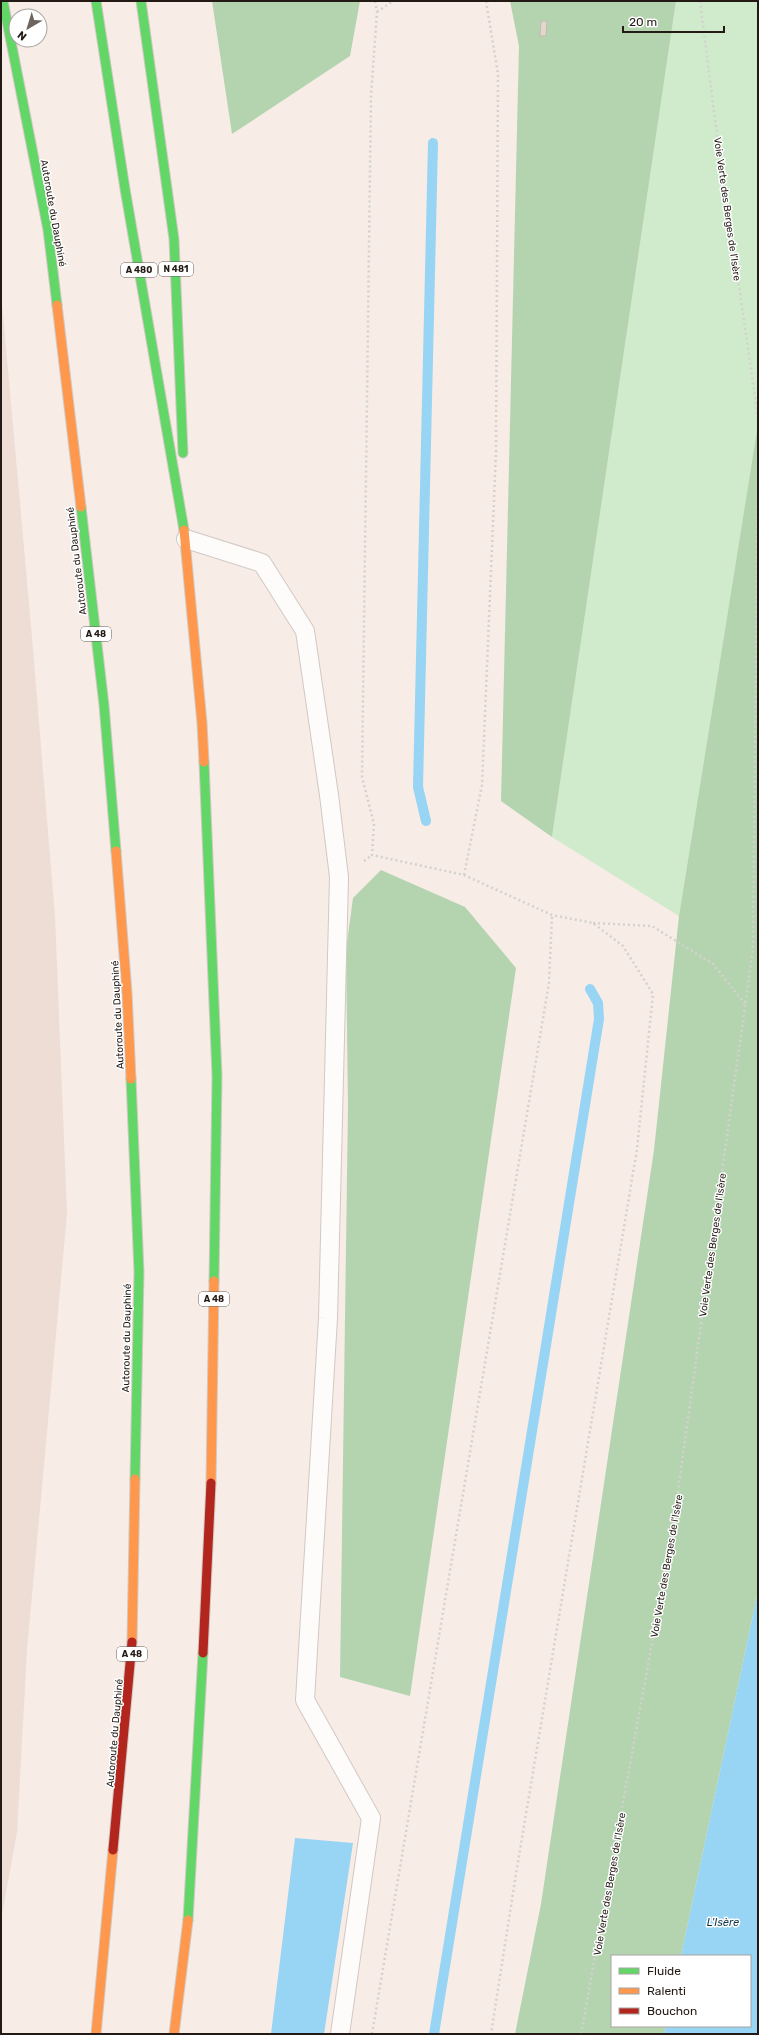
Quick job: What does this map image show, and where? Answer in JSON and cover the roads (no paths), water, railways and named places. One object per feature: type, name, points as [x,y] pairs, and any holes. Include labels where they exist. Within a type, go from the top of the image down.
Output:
[{"type":"highway","name":"Autoroute du Dauphiné","points":[[3,1],[48,230],[104,704],[128,993],[139,1272],[132,1656],[96,2034]]},
{"type":"highway","name":"A 480","points":[[96,1],[125,190],[186,539]]},
{"type":"highway","name":"N 481","points":[[141,1],[174,239],[183,460]]},
{"type":"highway","points":[[184,476],[186,539]]},
{"type":"highway","name":"A 48","points":[[174,2034],[189,1912],[211,1509],[217,1076],[202,723],[186,539]]},
{"type":"lane","points":[[186,539],[262,563],[305,631],[329,795],[338,877],[328,1318],[306,1700],[371,1818],[340,2034]]},
{"type":"water","name":"L'Isère","points":[[758,1591],[758,2034],[664,2034],[666,2027],[751,2027],[751,1955],[681,1955]]},
{"type":"water","points":[[295,1838],[353,1843],[324,2034],[271,2034]]},
{"type":"waterway","points":[[426,821],[418,787],[433,143]]},
{"type":"waterway","points":[[434,2034],[599,1019],[598,1003],[590,989]]}]
